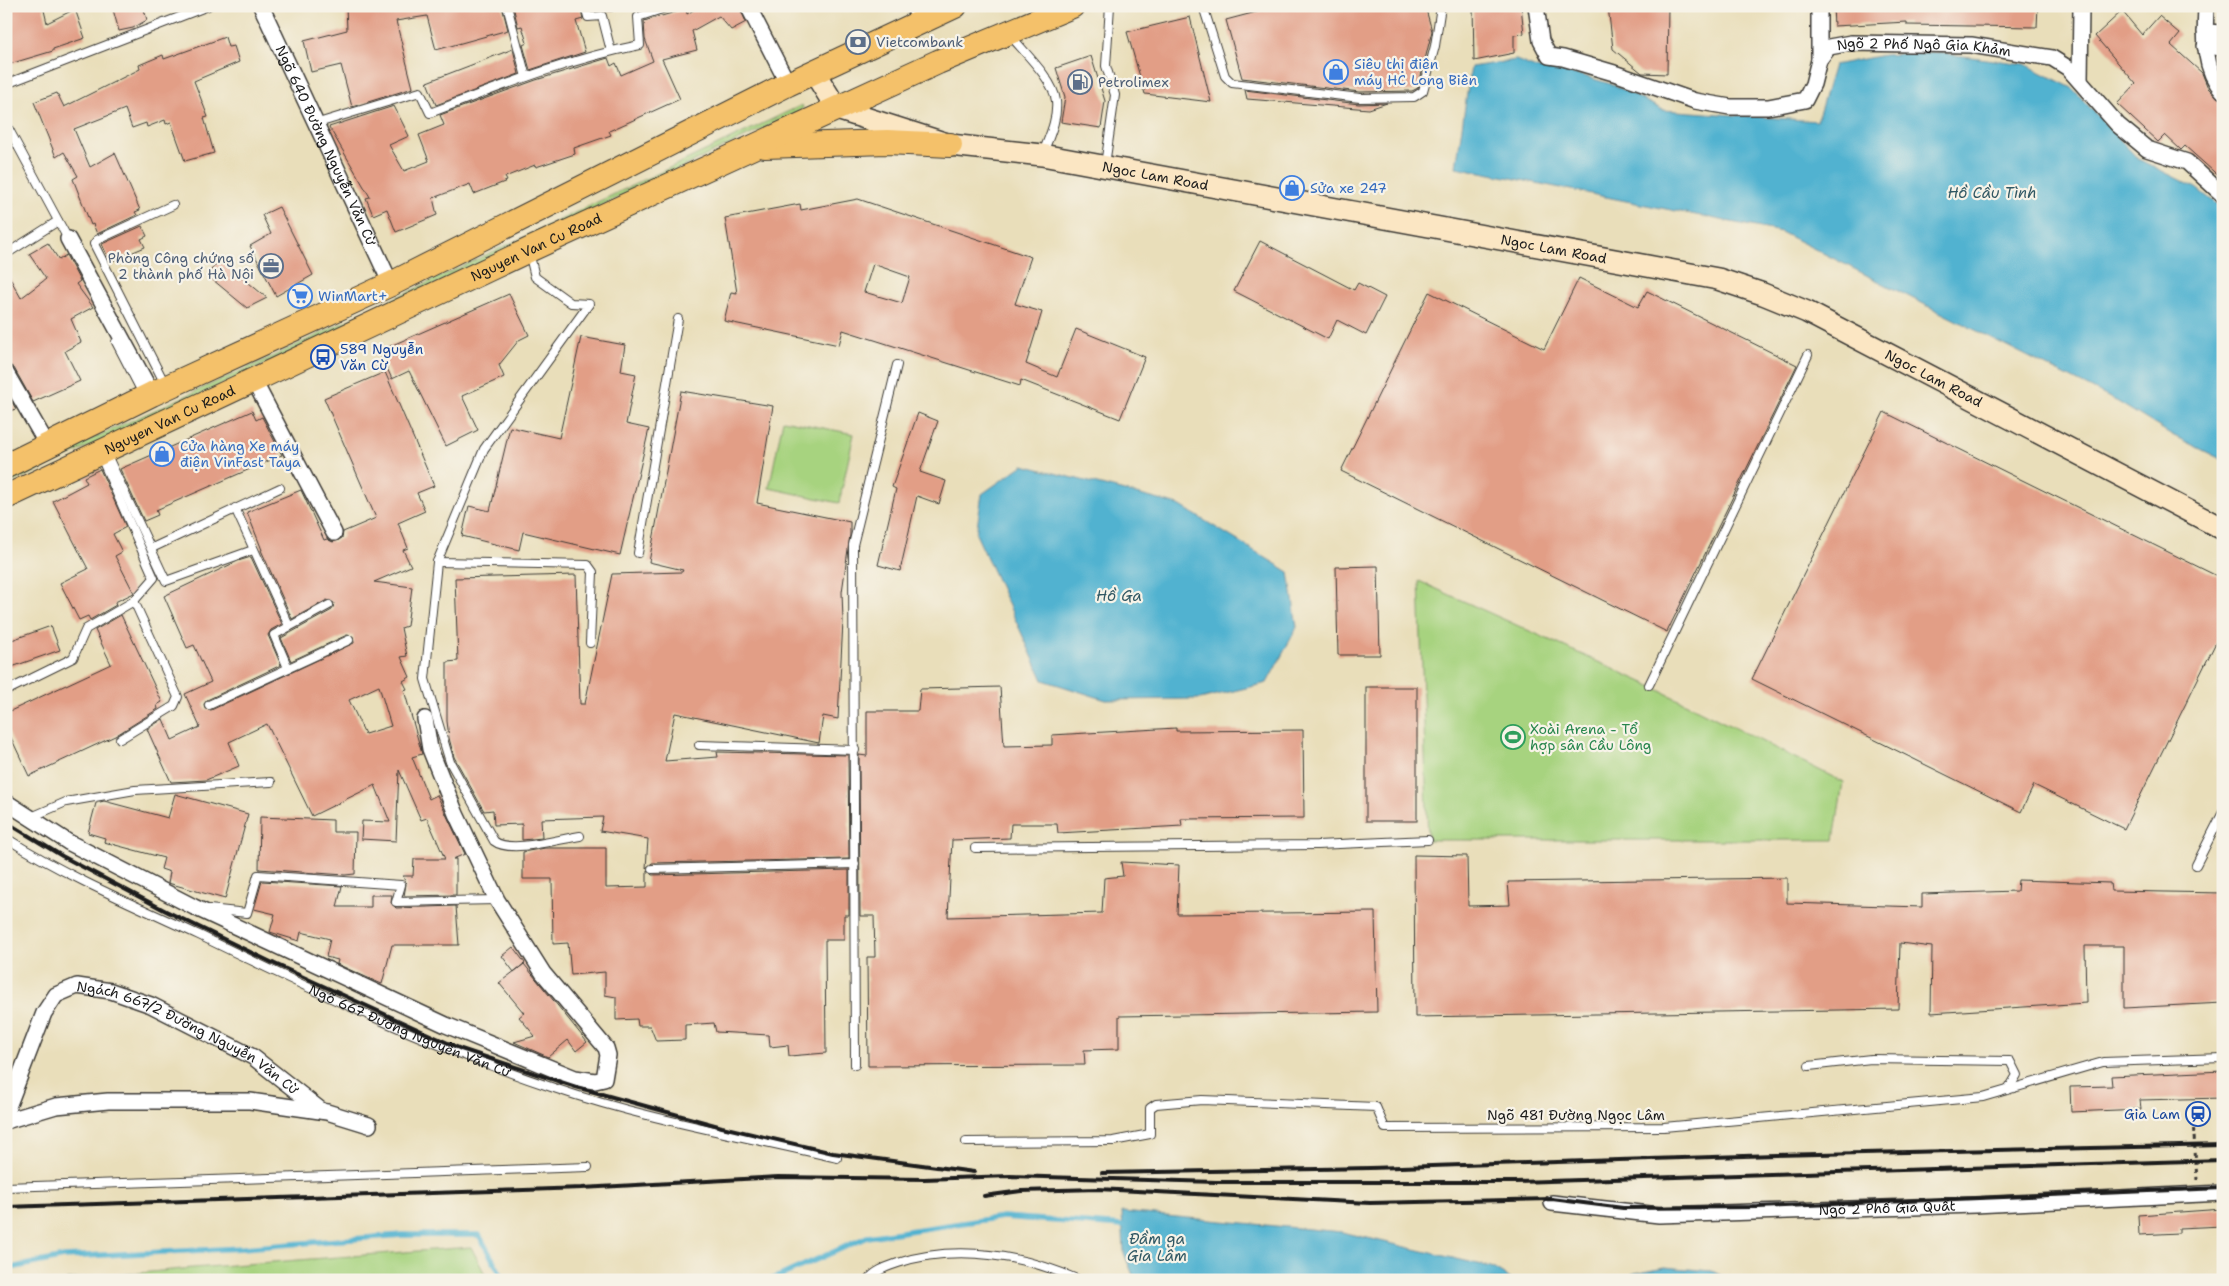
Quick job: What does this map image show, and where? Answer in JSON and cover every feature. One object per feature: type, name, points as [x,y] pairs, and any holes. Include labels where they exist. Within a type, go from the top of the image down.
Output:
[{"type":"main road","name":"Nguyen Van Cu Road","points":[[8,462],[48,446],[155,393],[391,284],[814,72],[918,14],[955,6]]},
{"type":"main road","name":"Nguyen Van Cu Road","points":[[6,497],[253,379],[837,108],[1008,32],[1072,6]]},
{"type":"main road","points":[[814,72],[837,108]]},
{"type":"main road","name":"Ngoc Lam Road","points":[[837,108],[950,145],[1042,155],[1727,282],[1807,312],[2223,528]]},
{"type":"main road","points":[[756,146],[887,142],[950,145]]},
{"type":"street","name":"Ngõ 640 Đường Nguyễn Văn Cừ","points":[[261,6],[391,284]]},
{"type":"street","points":[[748,6],[788,84]]},
{"type":"street","name":"Ngõ 2 Phố Ngô Gia Khảm","points":[[1536,6],[1541,41],[1549,56],[1614,73],[1703,103],[1730,108],[1768,107],[1804,100],[1813,84],[1819,60],[1829,48],[1850,43],[1971,44],[2052,58],[2068,68],[2118,125],[2147,149],[2187,162],[2223,195]]},
{"type":"street","points":[[1819,6],[1819,60]]},
{"type":"street","points":[[2080,81],[2081,6]]},
{"type":"street","points":[[2206,6],[2205,39],[2210,69],[2223,91]]},
{"type":"street","points":[[2205,39],[2223,33]]},
{"type":"street","points":[[2205,39],[2223,48]]},
{"type":"street","points":[[68,239],[155,393]]},
{"type":"street","points":[[6,373],[48,446]]},
{"type":"street","points":[[253,379],[334,533]]},
{"type":"street","points":[[425,719],[430,749],[456,814],[497,900]]},
{"type":"street","name":"Ngõ 667 Đường Nguyễn Văn Cừ","points":[[6,802],[28,818],[68,842],[194,907],[446,1025],[575,1078],[595,1081],[604,1079],[608,1055],[606,1048],[544,973],[497,900]]},
{"type":"street","name":"Ngách 667/2 Đường Nguyễn Văn Cừ","points":[[6,1112],[25,1067],[44,1013],[56,995],[77,986],[110,991],[151,1005],[253,1057],[322,1111]]},
{"type":"street","name":"Ngách 667/2 Đường Nguyễn Văn Cừ","points":[[6,1121],[56,1106],[108,1101],[250,1100],[322,1111],[369,1125]]},
{"type":"street","name":"Ngõ 2 Phố Gia Quất","points":[[1552,1203],[1659,1215],[2223,1193]]},
{"type":"lane","points":[[6,84],[208,6]]},
{"type":"lane","points":[[507,6],[526,77]]},
{"type":"lane","points":[[585,6],[588,17],[602,16],[611,51]]},
{"type":"lane","points":[[315,124],[420,92],[430,113],[526,77],[611,51],[640,45],[638,17],[671,6]]},
{"type":"lane","points":[[1104,167],[1116,95],[1106,66],[1110,6]]},
{"type":"lane","points":[[1204,6],[1224,76],[1232,83],[1360,98],[1414,97],[1423,91],[1435,46],[1441,6]]},
{"type":"lane","points":[[1008,32],[1044,75],[1056,100],[1053,126],[1042,155]]},
{"type":"lane","points":[[6,124],[68,239]]},
{"type":"lane","points":[[155,393],[94,244],[98,240],[173,205]]},
{"type":"lane","points":[[6,254],[58,221]]},
{"type":"lane","points":[[529,250],[535,277],[570,304],[589,304],[484,449],[437,562],[425,679],[454,770],[489,835],[499,845],[510,847],[580,836]]},
{"type":"lane","points":[[638,553],[678,319]]},
{"type":"lane","points":[[114,339],[155,393]]},
{"type":"lane","points":[[1649,685],[1808,355]]},
{"type":"lane","points":[[855,1065],[853,545],[897,365]]},
{"type":"lane","points":[[102,452],[152,548],[166,581],[252,550]]},
{"type":"lane","points":[[6,692],[73,658],[86,629],[134,602],[154,578],[102,452]]},
{"type":"lane","points":[[152,548],[280,488]]},
{"type":"lane","points":[[235,508],[252,550],[289,626]]},
{"type":"lane","points":[[437,562],[588,565],[593,572],[590,643]]},
{"type":"lane","points":[[120,740],[174,706],[178,697],[134,602]]},
{"type":"lane","points":[[288,668],[274,635],[329,606]]},
{"type":"lane","points":[[209,705],[349,640]]},
{"type":"lane","points":[[699,745],[855,750]]},
{"type":"lane","points":[[28,818],[66,802],[135,790],[270,782]]},
{"type":"lane","points":[[2196,865],[2223,812]]},
{"type":"lane","name":"Ngõ 667 Đường Nguyễn Văn Cừ","points":[[6,838],[114,895],[311,990],[440,1045],[563,1090],[643,1113],[837,1158]]},
{"type":"lane","points":[[975,848],[1317,845],[1428,840]]},
{"type":"lane","points":[[652,868],[855,864]]},
{"type":"lane","points":[[194,907],[247,913],[258,875],[401,885],[396,902],[497,900]]},
{"type":"lane","name":"Ngõ 481 Đường Ngọc Lâm","points":[[966,1142],[1113,1141],[1150,1134],[1150,1108],[1156,1104],[1202,1100],[1376,1107],[1385,1128],[1664,1128],[1983,1097],[2103,1062],[2223,1058]]},
{"type":"lane","points":[[1809,1066],[1872,1059],[2010,1061],[2017,1075],[2008,1090]]},
{"type":"lane","points":[[6,1187],[588,1167]]},
{"type":"lane","points":[[868,1280],[873,1274],[886,1268],[922,1257],[941,1255],[982,1255],[1017,1259],[1050,1267],[1079,1280]]},
{"type":"path","points":[[2192,1121],[2198,1195]]},
{"type":"green space","points":[[802,105],[803,108],[800,111],[392,305],[6,485],[6,478],[269,358]]},
{"type":"green space","points":[[783,420],[854,434],[839,503],[769,488]]},
{"type":"green space","points":[[1419,581],[1649,685],[1843,782],[1834,840],[1428,840]]},
{"type":"green space","points":[[471,1247],[488,1280],[66,1280],[193,1268]]},
{"type":"water","name":"Hồ Cầu Tình","points":[[1932,52],[2025,64],[2072,88],[2138,159],[2196,188],[2223,209],[2223,460],[2172,435],[2118,402],[1781,232],[1456,167],[1471,67],[1516,60],[1536,68],[1580,75],[1614,85],[1663,110],[1817,121],[1834,65],[1884,55]]},
{"type":"water","name":"Hồ Ga","points":[[1023,465],[1179,505],[1289,572],[1297,627],[1267,683],[1200,699],[1106,700],[1043,680],[976,534],[982,494]]},
{"type":"water","name":"Đầm ga Gia Lâm","points":[[1122,1212],[1342,1232],[1491,1267],[1512,1280],[1135,1280],[1124,1253]]},
{"type":"water","points":[[1664,1267],[1712,1271],[1730,1280],[1622,1280],[1635,1273]]},
{"type":"water","points":[[2155,1277],[2156,1280],[2089,1280]]},
{"type":"building","points":[[14,6],[43,6],[47,23],[75,9],[85,38],[53,49],[53,51],[6,65],[6,9]]},
{"type":"building","points":[[112,6],[143,6],[147,20],[133,28],[119,31]]},
{"type":"building","points":[[346,6],[502,6],[508,30],[436,50],[427,16],[396,21],[413,88],[352,107],[341,65],[311,72],[304,41],[347,30]]},
{"type":"building","points":[[513,6],[580,6],[583,19],[576,21],[585,52],[530,70],[523,45],[527,43],[522,26],[518,27]]},
{"type":"building","points":[[591,6],[612,6],[613,11],[592,11]]},
{"type":"building","points":[[700,6],[739,6],[746,22],[731,30],[719,16],[692,31],[697,50],[662,59],[680,99],[609,131],[611,135],[574,148],[575,154],[536,167],[535,165],[505,177],[507,181],[474,194],[470,184],[433,198],[437,215],[396,232],[387,209],[373,215],[366,198],[370,197],[329,127],[394,106],[409,136],[389,145],[404,171],[429,161],[419,135],[444,125],[440,115],[536,80],[608,58],[611,66],[616,63],[621,75],[653,61],[645,39],[644,21],[686,9],[687,14]]},
{"type":"building","name":"Siêu thị điện máy HC Long Biên","points":[[1279,6],[1425,6],[1432,31],[1418,88],[1412,91],[1360,92],[1242,78],[1226,20]]},
{"type":"building","points":[[1473,6],[1521,6],[1524,34],[1514,35],[1514,53],[1474,61]]},
{"type":"building","points":[[1608,6],[1668,6],[1667,74],[1642,73],[1613,49]]},
{"type":"building","points":[[1833,6],[2038,6],[2037,27],[1907,25],[1907,22],[1834,26]]},
{"type":"building","points":[[2122,11],[2142,35],[2159,16],[2180,34],[2171,45],[2202,73],[2208,88],[2223,102],[2223,180],[2185,146],[2181,150],[2165,135],[2158,142],[2117,104],[2136,84],[2095,36]]},
{"type":"building","points":[[1190,17],[1211,102],[1145,94],[1127,32]]},
{"type":"building","points":[[225,37],[228,47],[234,46],[239,62],[194,81],[208,117],[204,118],[214,153],[185,161],[171,122],[166,124],[165,120],[147,127],[146,123],[132,128],[125,109],[74,129],[90,167],[115,153],[140,210],[135,212],[137,215],[97,234],[93,224],[91,225],[73,179],[78,176],[64,152],[56,157],[34,102],[57,93],[64,107],[140,69],[139,65],[163,55],[164,59]]},
{"type":"building","points":[[513,49],[519,74],[436,105],[427,82]]},
{"type":"building","name":"Petrolimex","points":[[1091,56],[1105,101],[1101,128],[1061,122],[1065,97],[1056,68]]},
{"type":"building","points":[[1245,90],[1359,104],[1387,103],[1369,109],[1247,99]]},
{"type":"building","points":[[858,199],[1031,257],[1015,304],[1042,312],[1026,364],[1057,377],[1076,329],[1145,357],[1120,419],[1021,380],[1020,386],[843,330],[839,345],[724,321],[731,292],[737,293],[725,218],[800,204],[801,210]],"holes":[[[873,264],[910,277],[902,303],[864,292]]]},
{"type":"building","points":[[279,207],[313,275],[276,296],[250,246],[271,234],[262,215]]},
{"type":"building","points":[[142,226],[147,236],[141,239],[145,247],[110,262],[102,244]]},
{"type":"building","points":[[1260,241],[1354,290],[1358,283],[1385,297],[1366,335],[1337,320],[1328,339],[1234,291]]},
{"type":"building","points":[[48,243],[59,260],[66,255],[80,281],[76,284],[93,307],[71,319],[81,342],[65,351],[80,381],[33,402],[14,368],[6,364],[6,271],[21,298],[46,279],[29,254]]},
{"type":"building","points":[[220,259],[267,298],[247,308],[207,275]]},
{"type":"building","points":[[1579,278],[1638,307],[1647,291],[1797,365],[1667,632],[1341,471],[1429,292],[1544,349]]},
{"type":"building","points":[[509,294],[529,335],[519,340],[499,365],[504,377],[462,396],[478,430],[446,446],[409,371],[392,379],[379,351]]},
{"type":"building","points":[[581,337],[625,345],[621,371],[636,374],[626,424],[649,429],[620,555],[523,532],[519,550],[462,536],[469,506],[490,511],[510,427],[559,438]]},
{"type":"building","points":[[385,372],[434,486],[417,493],[425,511],[398,523],[408,548],[403,550],[411,566],[374,582],[412,587],[407,626],[401,628],[407,656],[401,657],[410,677],[403,681],[407,689],[404,690],[422,754],[412,757],[429,799],[437,795],[465,854],[453,859],[456,859],[456,895],[404,896],[406,884],[403,876],[413,876],[414,859],[445,859],[427,818],[421,820],[399,770],[396,841],[361,839],[362,821],[390,822],[375,785],[312,816],[267,724],[229,742],[239,766],[206,780],[171,782],[147,729],[163,719],[172,740],[200,727],[185,694],[211,682],[194,645],[187,648],[164,596],[238,561],[251,557],[282,624],[271,630],[268,635],[281,665],[207,700],[204,704],[205,709],[211,710],[354,643],[353,636],[347,635],[291,661],[281,638],[332,610],[334,603],[327,600],[292,619],[261,550],[247,512],[301,490],[324,540],[327,539],[333,542],[342,538],[343,532],[376,518],[324,398]],"holes":[[[379,686],[391,726],[365,734],[349,700]]]},
{"type":"building","points":[[681,391],[773,406],[757,503],[850,522],[850,535],[842,592],[843,621],[838,719],[823,716],[819,743],[675,713],[665,761],[718,757],[717,752],[848,755],[849,859],[652,863],[646,868],[648,839],[600,831],[603,817],[541,819],[542,838],[522,840],[522,824],[494,825],[493,810],[484,811],[454,757],[447,721],[447,662],[458,661],[455,578],[576,575],[580,704],[585,704],[612,574],[682,572],[683,570],[649,562]]},
{"type":"building","points":[[6,392],[16,409],[6,412]]},
{"type":"building","points":[[252,411],[256,420],[262,417],[282,455],[156,510],[158,515],[144,521],[120,469]]},
{"type":"building","points":[[1884,412],[2223,579],[2223,628],[2124,829],[2034,785],[2021,812],[1752,679]]},
{"type":"building","points":[[918,413],[938,421],[920,472],[946,481],[939,504],[917,496],[900,571],[878,565],[896,489],[892,487]]},
{"type":"building","points":[[100,469],[126,527],[113,534],[122,552],[115,556],[134,593],[115,602],[116,605],[90,620],[88,616],[79,620],[60,583],[88,569],[53,501],[87,483],[84,477]]},
{"type":"building","points":[[1378,566],[1380,655],[1338,655],[1336,567]]},
{"type":"building","points":[[121,615],[162,702],[157,705],[158,709],[115,736],[29,776],[6,727],[6,713],[111,664],[95,630]]},
{"type":"building","points":[[51,626],[60,650],[6,669],[6,642]]},
{"type":"building","points":[[1000,687],[1004,746],[1052,745],[1052,735],[1176,728],[1176,731],[1303,730],[1304,818],[1181,819],[1182,826],[1058,833],[1057,824],[1011,824],[1010,838],[952,840],[948,917],[1102,913],[1104,878],[1123,876],[1121,862],[1179,865],[1177,914],[1375,912],[1377,1012],[1119,1016],[1119,1049],[1084,1050],[1085,1065],[868,1066],[867,957],[875,957],[874,916],[860,916],[859,755],[867,756],[867,711],[918,711],[920,689]]},
{"type":"building","points":[[1366,687],[1417,687],[1417,821],[1366,821]]},
{"type":"building","points":[[175,794],[248,814],[225,899],[168,883],[170,872],[161,869],[164,858],[104,842],[105,838],[88,833],[96,803],[104,801],[168,818]]},
{"type":"building","points":[[260,817],[333,820],[333,832],[356,832],[355,874],[345,875],[259,869]]},
{"type":"building","points":[[545,848],[606,848],[606,888],[647,887],[647,870],[652,875],[849,870],[849,915],[844,915],[844,940],[825,940],[826,1053],[789,1056],[788,1045],[770,1047],[769,1035],[716,1032],[714,1023],[685,1025],[685,1040],[656,1041],[650,1026],[638,1026],[637,1019],[616,1020],[616,997],[605,995],[605,972],[571,975],[568,943],[553,944],[552,879],[523,879],[523,852]]},
{"type":"building","points":[[1414,855],[1467,856],[1468,906],[1510,905],[1508,882],[1787,878],[1787,903],[1922,907],[1922,894],[2017,891],[2018,880],[2110,883],[2111,891],[2223,893],[2223,1003],[2124,1008],[2124,946],[2085,946],[2086,1003],[1931,1013],[1932,947],[1900,943],[1898,1009],[1415,1017]]},
{"type":"building","points":[[262,881],[342,886],[337,907],[371,907],[371,895],[392,895],[391,903],[396,908],[456,906],[459,945],[392,945],[382,984],[337,964],[338,960],[326,957],[330,939],[301,932],[299,941],[270,932],[275,914],[254,909]]},
{"type":"building","points":[[513,947],[525,963],[514,972],[502,956]]},
{"type":"building","points":[[524,964],[587,1042],[576,1051],[568,1040],[548,1057],[514,1042],[535,1036],[519,1017],[524,1013],[499,983]]},
{"type":"building","points":[[2223,1071],[2223,1098],[2140,1100],[2141,1109],[2071,1112],[2070,1087],[2112,1086],[2111,1076]]},
{"type":"building","points":[[2223,1209],[2223,1226],[2179,1228],[2179,1233],[2139,1235],[2138,1215]]},
{"type":"waterway","points":[[771,1280],[867,1237],[1003,1217],[1123,1226]]},
{"type":"waterway","points":[[6,1269],[64,1257],[243,1248],[402,1235],[479,1235],[504,1280]]},
{"type":"railway","points":[[6,822],[62,856],[166,911],[275,964],[461,1049],[576,1087],[722,1127],[833,1153],[974,1172]]},
{"type":"railway","points":[[1102,1173],[1370,1168],[1775,1155],[2223,1145]]},
{"type":"railway","points":[[6,1207],[582,1188],[778,1177],[924,1179],[1010,1176],[1216,1182],[1515,1182],[2223,1160]]},
{"type":"railway","points":[[984,1196],[1021,1191],[1098,1189],[1370,1203],[1552,1199],[1623,1208],[1758,1207],[2223,1188]]},
{"type":"place","name":"Vietcombank","points":[[858,42]]},
{"type":"place","name":"Siêu thị điện máy HC Long Biên","points":[[1336,72]]},
{"type":"place","name":"Petrolimex","points":[[1080,82]]},
{"type":"place","name":"Sửa xe 247","points":[[1292,188]]},
{"type":"place","name":"Phòng Công chứng số 2 thành phố Hà Nội","points":[[271,266]]},
{"type":"place","name":"WinMart+","points":[[300,296]]},
{"type":"place","name":"589 Nguyễn Văn Cừ","points":[[323,357]]},
{"type":"place","name":"Cửa hàng Xe máy điện VinFast Taya","points":[[162,454]]},
{"type":"place","name":"Xoài Arena - Tổ hợp sân Cầu Lông","points":[[1513,737]]},
{"type":"place","name":"Gia Lam","points":[[2198,1114]]}]
